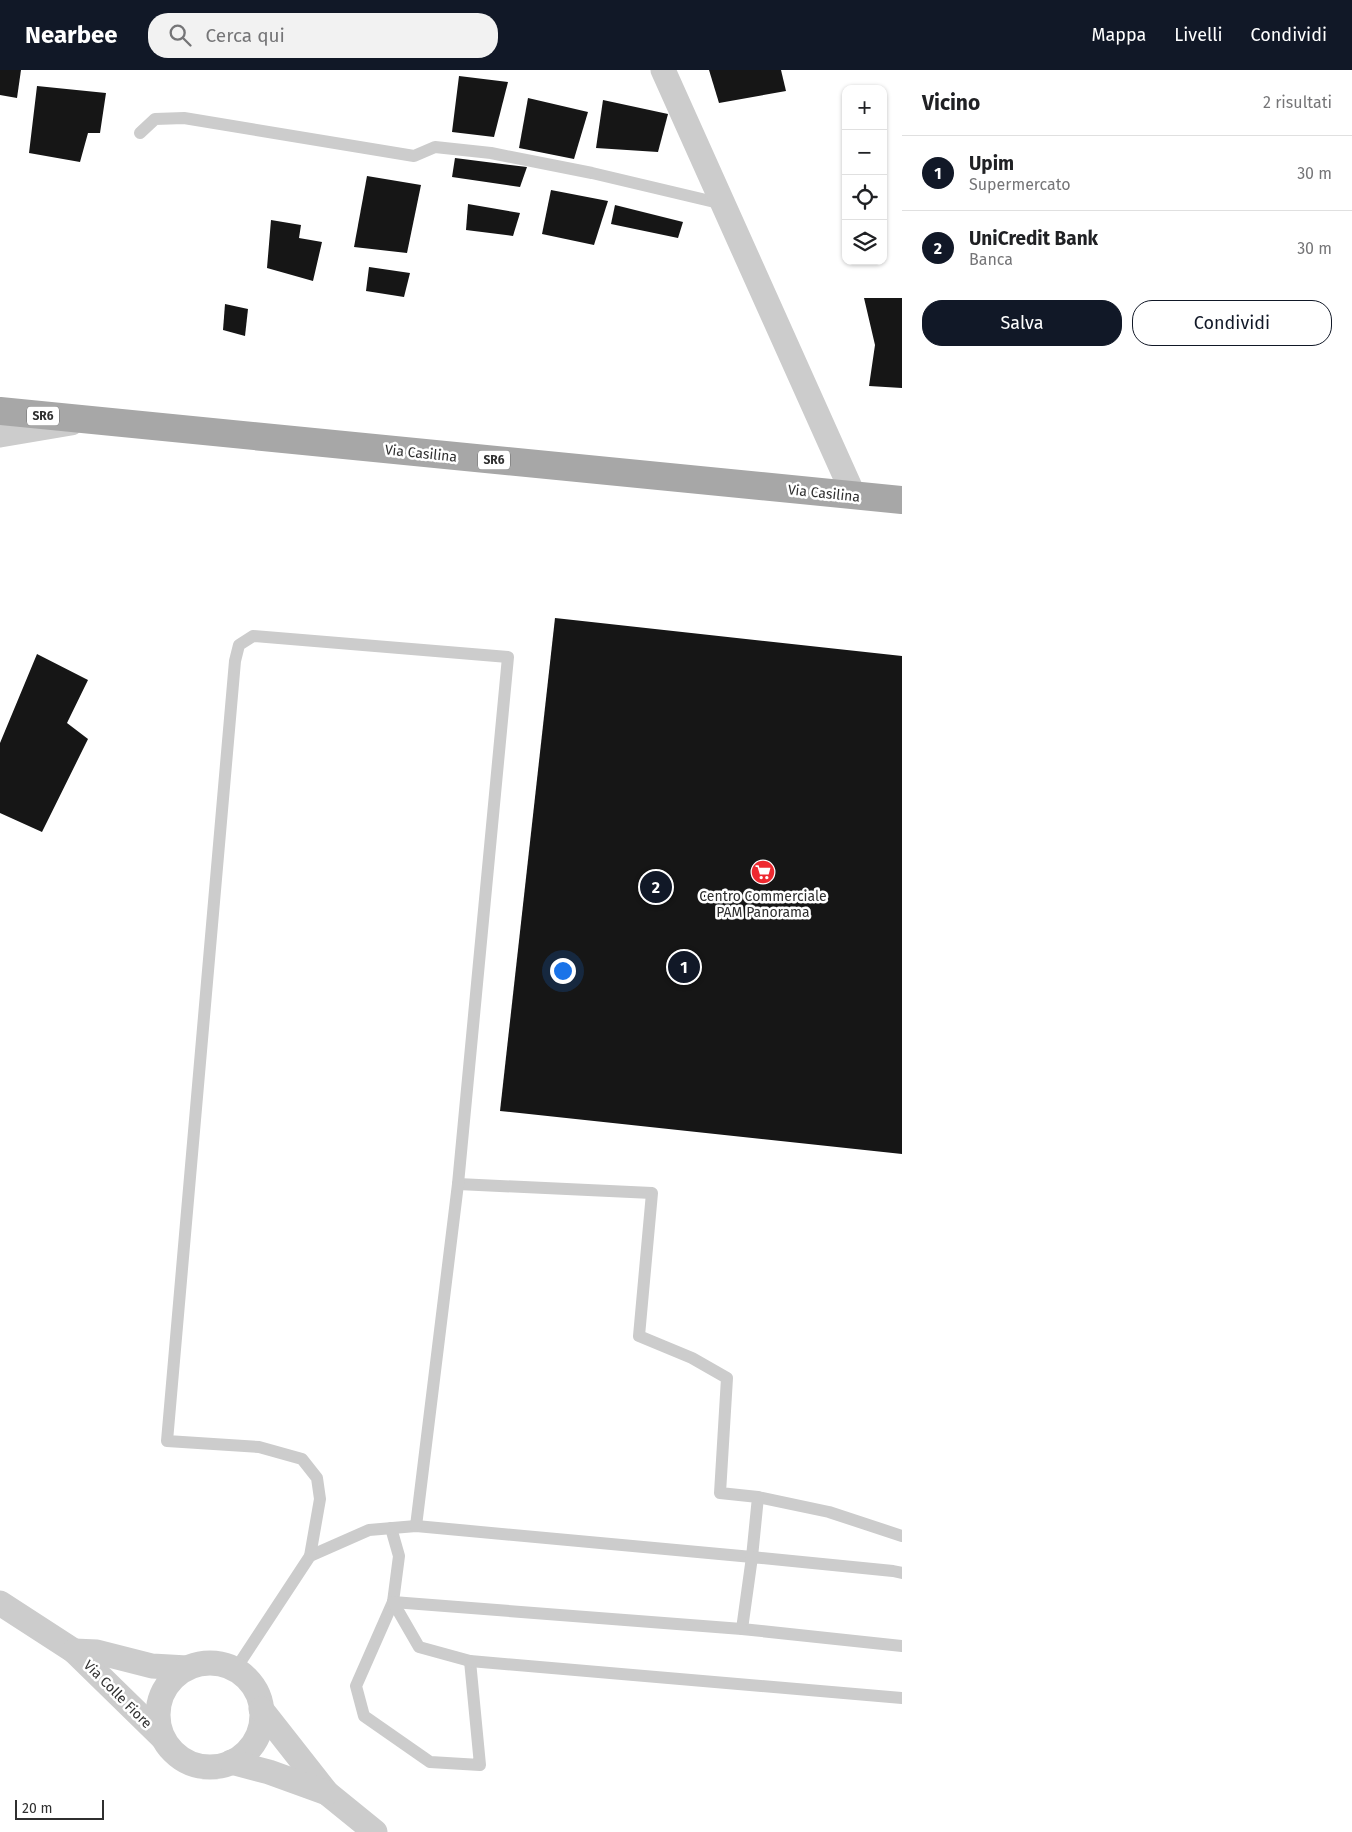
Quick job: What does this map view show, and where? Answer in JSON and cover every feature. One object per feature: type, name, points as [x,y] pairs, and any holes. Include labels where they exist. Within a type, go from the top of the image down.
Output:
[{"type":"main road","name":"Via Casilina","points":[[0,411],[902,500]]},
{"type":"street","points":[[663,70],[854,496]]},
{"type":"street","points":[[0,435],[87,420]]},
{"type":"street","name":"Via Colle Fiore","points":[[0,1603],[74,1650],[162,1737]]},
{"type":"street","name":"Via Colle Fiore","points":[[74,1650],[97,1652],[152,1666],[188,1668]]},
{"type":"street","points":[[203,1664],[214,1664],[235,1670],[248,1680],[257,1693],[261,1709],[261,1725],[255,1740],[245,1753],[231,1762],[216,1766],[199,1766],[188,1762],[172,1751],[162,1737],[158,1722],[159,1706],[164,1690],[174,1677],[188,1668],[203,1664]]},
{"type":"street","points":[[261,1709],[327,1793],[375,1832]]},
{"type":"street","points":[[231,1762],[269,1772],[327,1793]]},
{"type":"lane","points":[[140,133],[155,119],[184,118],[414,156],[435,147],[491,153],[592,173],[724,204]]},
{"type":"lane","points":[[235,1670],[310,1556],[320,1499],[317,1478],[302,1459],[259,1447],[167,1441],[235,661],[240,645],[252,636],[508,657],[458,1184],[416,1526]]},
{"type":"lane","points":[[458,1184],[652,1193],[639,1336],[692,1358],[726,1378],[720,1493],[758,1497],[829,1512],[902,1536]]},
{"type":"lane","points":[[742,1629],[758,1497]]},
{"type":"lane","points":[[310,1556],[368,1530],[416,1526],[893,1570],[902,1573]]},
{"type":"lane","points":[[391,1528],[399,1556],[393,1602],[356,1686],[364,1716],[430,1762],[480,1765],[470,1662]]},
{"type":"lane","points":[[393,1602],[742,1629],[902,1646]]},
{"type":"lane","points":[[393,1602],[419,1646],[470,1662],[902,1698]]},
{"type":"building","points":[[0,70],[21,70],[17,98],[0,95]]},
{"type":"building","points":[[709,70],[781,70],[786,91],[719,103]]},
{"type":"building","points":[[459,76],[508,82],[494,137],[452,132]]},
{"type":"building","points":[[37,86],[106,93],[100,133],[88,133],[80,162],[29,153]]},
{"type":"building","points":[[528,98],[588,112],[574,159],[519,148]]},
{"type":"building","points":[[603,100],[668,114],[658,152],[596,148]]},
{"type":"building","points":[[455,158],[527,167],[520,187],[452,177]]},
{"type":"building","points":[[367,176],[421,185],[407,253],[354,247]]},
{"type":"building","points":[[551,190],[608,201],[594,245],[542,234]]},
{"type":"building","points":[[468,204],[520,213],[513,236],[466,230]]},
{"type":"building","points":[[615,205],[683,222],[678,238],[611,224]]},
{"type":"building","points":[[271,220],[301,225],[299,238],[322,242],[313,281],[267,268]]},
{"type":"building","points":[[369,267],[410,273],[404,297],[366,291]]},
{"type":"building","points":[[864,298],[902,298],[902,388],[869,386],[875,345]]},
{"type":"building","points":[[225,304],[248,309],[245,336],[223,330]]},
{"type":"building","points":[[555,618],[902,656],[902,1154],[500,1111]]},
{"type":"building","points":[[37,654],[88,680],[67,723],[88,739],[42,832],[0,813],[0,743]]},
{"type":"place","name":"Centro Commerciale PAM Panorama","points":[[763,872]]},
{"type":"place","name":"UniCredit Bank","points":[[656,887]]},
{"type":"place","name":"Upim","points":[[684,967]]}]
